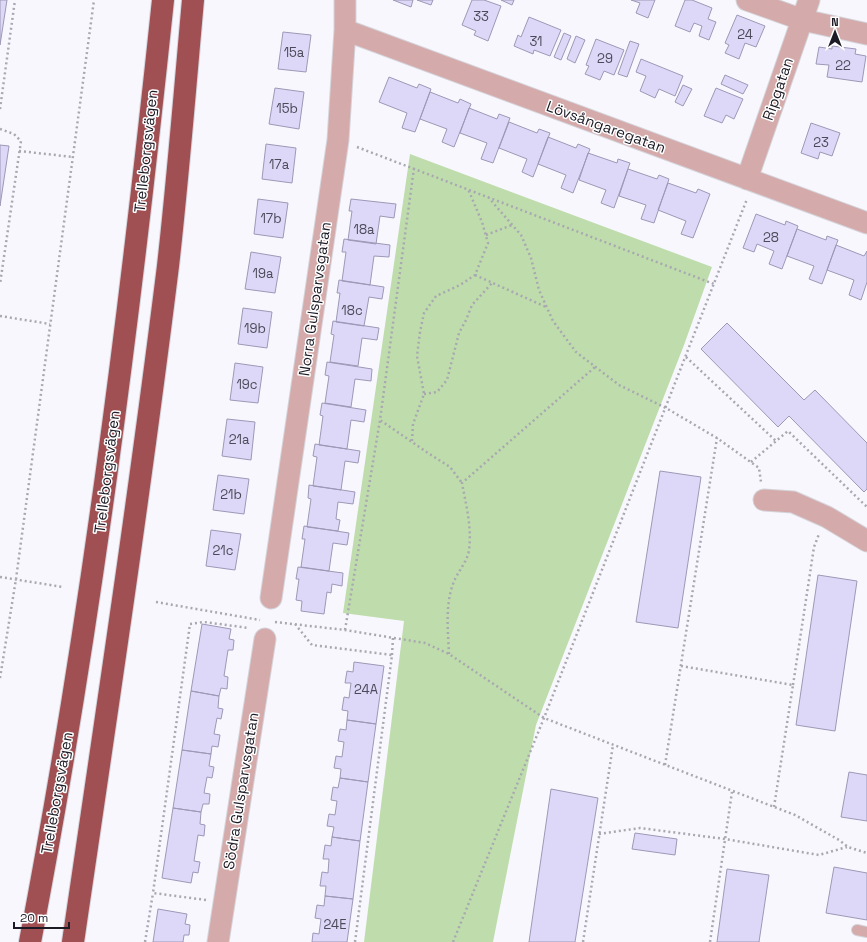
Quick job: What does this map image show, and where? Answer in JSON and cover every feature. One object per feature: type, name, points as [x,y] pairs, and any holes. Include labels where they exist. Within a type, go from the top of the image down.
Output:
[{"type":"highway","name":"Trelleborgsvägen","points":[[30,942],[42,881],[98,541],[131,284],[163,0]]},
{"type":"highway","points":[[73,942],[118,636],[169,255],[193,0]]},
{"type":"street","name":"Norra Gulsparvsgatan","points":[[271,598],[338,140],[345,30],[345,0]]},
{"type":"street","points":[[747,0],[803,20],[867,34]]},
{"type":"street","name":"Ripgatan","points":[[750,180],[809,0]]},
{"type":"street","name":"Lövsångaregatan","points":[[345,30],[867,223]]},
{"type":"street","points":[[764,500],[793,502],[826,517],[867,541]]},
{"type":"street","name":"Södra Gulsparvsgatan","points":[[218,942],[258,634]]},
{"type":"path","points":[[0,109],[15,0]]},
{"type":"path","points":[[0,678],[16,579],[94,0]]},
{"type":"path","points":[[0,129],[14,134],[21,141],[0,284]]},
{"type":"path","points":[[338,140],[714,284]]},
{"type":"path","points":[[19,151],[73,157]]},
{"type":"path","points":[[345,630],[380,420],[414,168]]},
{"type":"path","points":[[453,942],[544,718],[686,357],[714,284],[750,180]]},
{"type":"path","points":[[412,441],[413,424],[424,394],[417,356],[424,313],[436,296],[476,276],[488,243],[482,222],[468,189]]},
{"type":"path","points":[[488,197],[521,235],[532,258],[539,290],[553,321],[576,352],[619,385],[666,408],[717,438],[759,468],[764,500]]},
{"type":"path","points":[[486,235],[512,225]]},
{"type":"path","points":[[476,276],[547,307]]},
{"type":"path","points":[[424,394],[437,392],[447,380],[459,333],[472,305],[492,283]]},
{"type":"path","points":[[0,316],[50,324]]},
{"type":"path","points":[[686,357],[776,441]]},
{"type":"path","points":[[462,483],[595,367]]},
{"type":"path","points":[[380,420],[450,467],[462,483],[470,530],[468,552],[462,568],[454,582],[449,599],[449,654]]},
{"type":"path","points":[[751,462],[788,431],[867,506]]},
{"type":"path","points":[[665,765],[717,438]]},
{"type":"path","points":[[774,807],[814,547],[826,517]]},
{"type":"path","points":[[0,577],[63,587]]},
{"type":"path","points":[[156,602],[268,621],[345,630],[425,643],[449,654],[544,718],[732,792],[795,815],[839,840],[848,847],[867,853]]},
{"type":"path","points":[[145,942],[190,624],[204,622],[258,634]]},
{"type":"path","points":[[295,624],[312,645],[392,655]]},
{"type":"path","points":[[355,942],[392,655],[393,637]]},
{"type":"path","points":[[681,666],[793,685]]},
{"type":"path","points":[[583,942],[613,745]]},
{"type":"path","points":[[710,942],[732,792]]},
{"type":"path","points":[[600,834],[640,828],[725,839],[819,855],[848,847]]},
{"type":"path","points":[[152,893],[224,902]]},
{"type":"green space","points":[[410,154],[712,267],[684,345],[536,725],[493,942],[364,942],[404,621],[343,613]]},
{"type":"building","points":[[0,0],[7,0],[0,45]]},
{"type":"building","points":[[393,0],[413,0],[411,7]]},
{"type":"building","points":[[417,0],[433,0],[431,5]]},
{"type":"building","points":[[472,0],[484,0],[501,6],[488,41],[474,35],[476,31],[462,25]]},
{"type":"building","points":[[501,0],[514,0],[512,5]]},
{"type":"building","points":[[631,0],[655,0],[648,18],[636,13],[640,3]]},
{"type":"building","points":[[685,0],[692,0],[712,8],[708,19],[716,22],[709,40],[699,36],[702,26],[694,23],[690,32],[675,26]]},
{"type":"building","points":[[737,15],[765,26],[756,47],[745,43],[739,59],[725,53],[729,45],[725,43]]},
{"type":"building","points":[[529,17],[561,30],[550,56],[534,50],[533,54],[514,46],[518,35],[521,37]]},
{"type":"building","points":[[283,32],[311,35],[306,72],[278,69]]},
{"type":"building","points":[[564,33],[571,36],[561,60],[554,57]]},
{"type":"building","points":[[576,36],[585,40],[575,63],[567,59]]},
{"type":"building","points":[[596,39],[624,50],[614,75],[604,71],[600,80],[585,74],[589,66],[586,65]]},
{"type":"building","points":[[630,41],[639,44],[627,77],[618,74]]},
{"type":"building","points":[[832,46],[856,49],[855,54],[866,56],[862,82],[827,77],[829,65],[816,64],[819,47],[832,49]]},
{"type":"building","points":[[641,59],[683,76],[675,96],[659,89],[655,98],[640,91],[646,76],[636,72]]},
{"type":"building","points":[[725,75],[748,85],[743,94],[721,84]]},
{"type":"building","points":[[389,77],[417,88],[419,84],[431,89],[415,132],[402,128],[407,113],[379,102]]},
{"type":"building","points":[[683,85],[692,89],[683,106],[675,102]]},
{"type":"building","points":[[275,88],[304,92],[299,129],[269,124]]},
{"type":"building","points":[[716,88],[743,99],[734,119],[726,115],[722,123],[704,116]]},
{"type":"building","points":[[430,92],[458,103],[460,99],[471,104],[454,147],[442,142],[447,129],[420,119]]},
{"type":"building","points":[[469,108],[497,119],[499,114],[510,118],[493,163],[481,159],[487,143],[460,133]]},
{"type":"building","points":[[509,122],[537,133],[539,129],[550,133],[533,177],[522,172],[527,159],[499,148]]},
{"type":"building","points":[[811,123],[840,133],[832,156],[820,152],[818,159],[801,153]]},
{"type":"building","points":[[548,137],[576,148],[578,144],[590,149],[573,193],[561,188],[566,175],[538,164]]},
{"type":"building","points":[[266,144],[296,148],[292,183],[262,179]]},
{"type":"building","points":[[0,145],[9,146],[0,206]]},
{"type":"building","points":[[588,153],[617,163],[618,159],[630,163],[614,208],[601,203],[606,190],[579,180]]},
{"type":"building","points":[[628,169],[657,179],[659,175],[669,179],[654,223],[641,219],[646,205],[619,196]]},
{"type":"building","points":[[668,183],[696,193],[698,189],[710,194],[693,238],[681,234],[686,221],[658,210]]},
{"type":"building","points":[[258,199],[288,203],[283,238],[254,234]]},
{"type":"building","points":[[351,199],[396,204],[394,218],[380,216],[376,244],[348,240],[352,211],[349,211]]},
{"type":"building","points":[[756,214],[785,225],[786,221],[798,226],[782,269],[769,264],[774,251],[757,244],[754,252],[743,248]]},
{"type":"building","points":[[797,229],[826,240],[827,236],[838,240],[822,284],[809,279],[814,266],[787,256]]},
{"type":"building","points":[[344,239],[390,245],[389,257],[374,256],[370,285],[342,281],[346,252],[342,252]]},
{"type":"building","points":[[836,245],[864,256],[867,251],[867,282],[861,300],[849,295],[854,280],[827,270]]},
{"type":"building","points":[[251,252],[281,257],[275,293],[245,289]]},
{"type":"building","points":[[339,280],[384,287],[382,299],[369,297],[364,326],[336,322],[340,293],[337,293]]},
{"type":"building","points":[[243,308],[272,312],[267,348],[238,344]]},
{"type":"building","points":[[333,321],[379,328],[377,340],[362,338],[358,366],[330,362],[334,335],[331,334]]},
{"type":"building","points":[[727,323],[804,400],[815,390],[867,443],[867,489],[864,492],[789,416],[778,427],[701,349]]},
{"type":"building","points":[[327,362],[372,369],[371,381],[355,379],[351,407],[325,403],[329,376],[325,375]]},
{"type":"building","points":[[235,363],[263,367],[258,403],[230,400]]},
{"type":"building","points":[[322,403],[366,410],[364,422],[351,420],[347,449],[319,445],[323,416],[320,415]]},
{"type":"building","points":[[227,419],[255,422],[251,460],[222,456]]},
{"type":"building","points":[[315,444],[360,451],[358,463],[345,461],[341,490],[313,486],[317,457],[313,456]]},
{"type":"building","points":[[660,471],[701,477],[678,628],[636,622]]},
{"type":"building","points":[[218,475],[249,479],[244,514],[213,510]]},
{"type":"building","points":[[309,485],[355,492],[353,504],[338,502],[336,519],[340,520],[338,531],[307,527],[311,499],[308,498]]},
{"type":"building","points":[[304,526],[349,533],[347,545],[333,543],[329,571],[301,567],[305,539],[302,539]]},
{"type":"building","points":[[211,530],[241,534],[235,570],[206,566]]},
{"type":"building","points":[[298,567],[343,573],[342,586],[332,584],[331,593],[327,592],[324,614],[301,611],[302,601],[296,600],[299,579],[296,579]]},
{"type":"building","points":[[818,575],[857,581],[835,731],[796,725]]},
{"type":"building","points":[[202,624],[231,629],[229,639],[234,640],[233,650],[228,650],[224,676],[228,677],[227,689],[221,688],[219,696],[191,691]]},
{"type":"building","points":[[354,662],[384,666],[376,724],[347,720],[348,711],[342,710],[344,697],[349,698],[351,683],[345,683],[347,671],[353,672]]},
{"type":"building","points":[[191,691],[219,696],[218,708],[223,709],[221,719],[217,718],[214,734],[220,735],[218,747],[212,746],[211,754],[182,750]]},
{"type":"building","points":[[347,720],[376,724],[368,782],[340,778],[341,769],[334,768],[336,756],[342,757],[344,742],[338,741],[340,729],[346,730]]},
{"type":"building","points":[[182,750],[211,754],[209,766],[214,767],[212,778],[207,777],[204,793],[210,794],[209,804],[203,804],[201,812],[173,808]]},
{"type":"building","points":[[849,772],[867,775],[867,821],[841,817]]},
{"type":"building","points":[[340,778],[368,782],[360,841],[332,837],[334,827],[327,826],[329,814],[335,815],[337,801],[331,800],[333,787],[338,788]]},
{"type":"building","points":[[551,789],[598,798],[575,942],[529,942]]},
{"type":"building","points":[[173,808],[201,812],[200,824],[205,825],[204,836],[198,835],[194,861],[200,862],[198,873],[193,872],[191,883],[162,878]]},
{"type":"building","points":[[635,833],[677,839],[675,855],[632,849]]},
{"type":"building","points":[[332,837],[360,841],[353,899],[325,896],[326,886],[320,886],[322,872],[328,873],[329,859],[323,859],[325,845],[331,846]]},
{"type":"building","points":[[834,867],[867,873],[867,920],[826,913]]},
{"type":"building","points":[[727,869],[769,875],[759,942],[717,942]]},
{"type":"building","points":[[325,896],[353,899],[347,942],[312,942],[313,933],[319,934],[321,919],[315,918],[317,905],[324,906]]},
{"type":"building","points":[[158,909],[187,914],[185,924],[190,925],[189,935],[184,935],[183,942],[153,942]]}]
